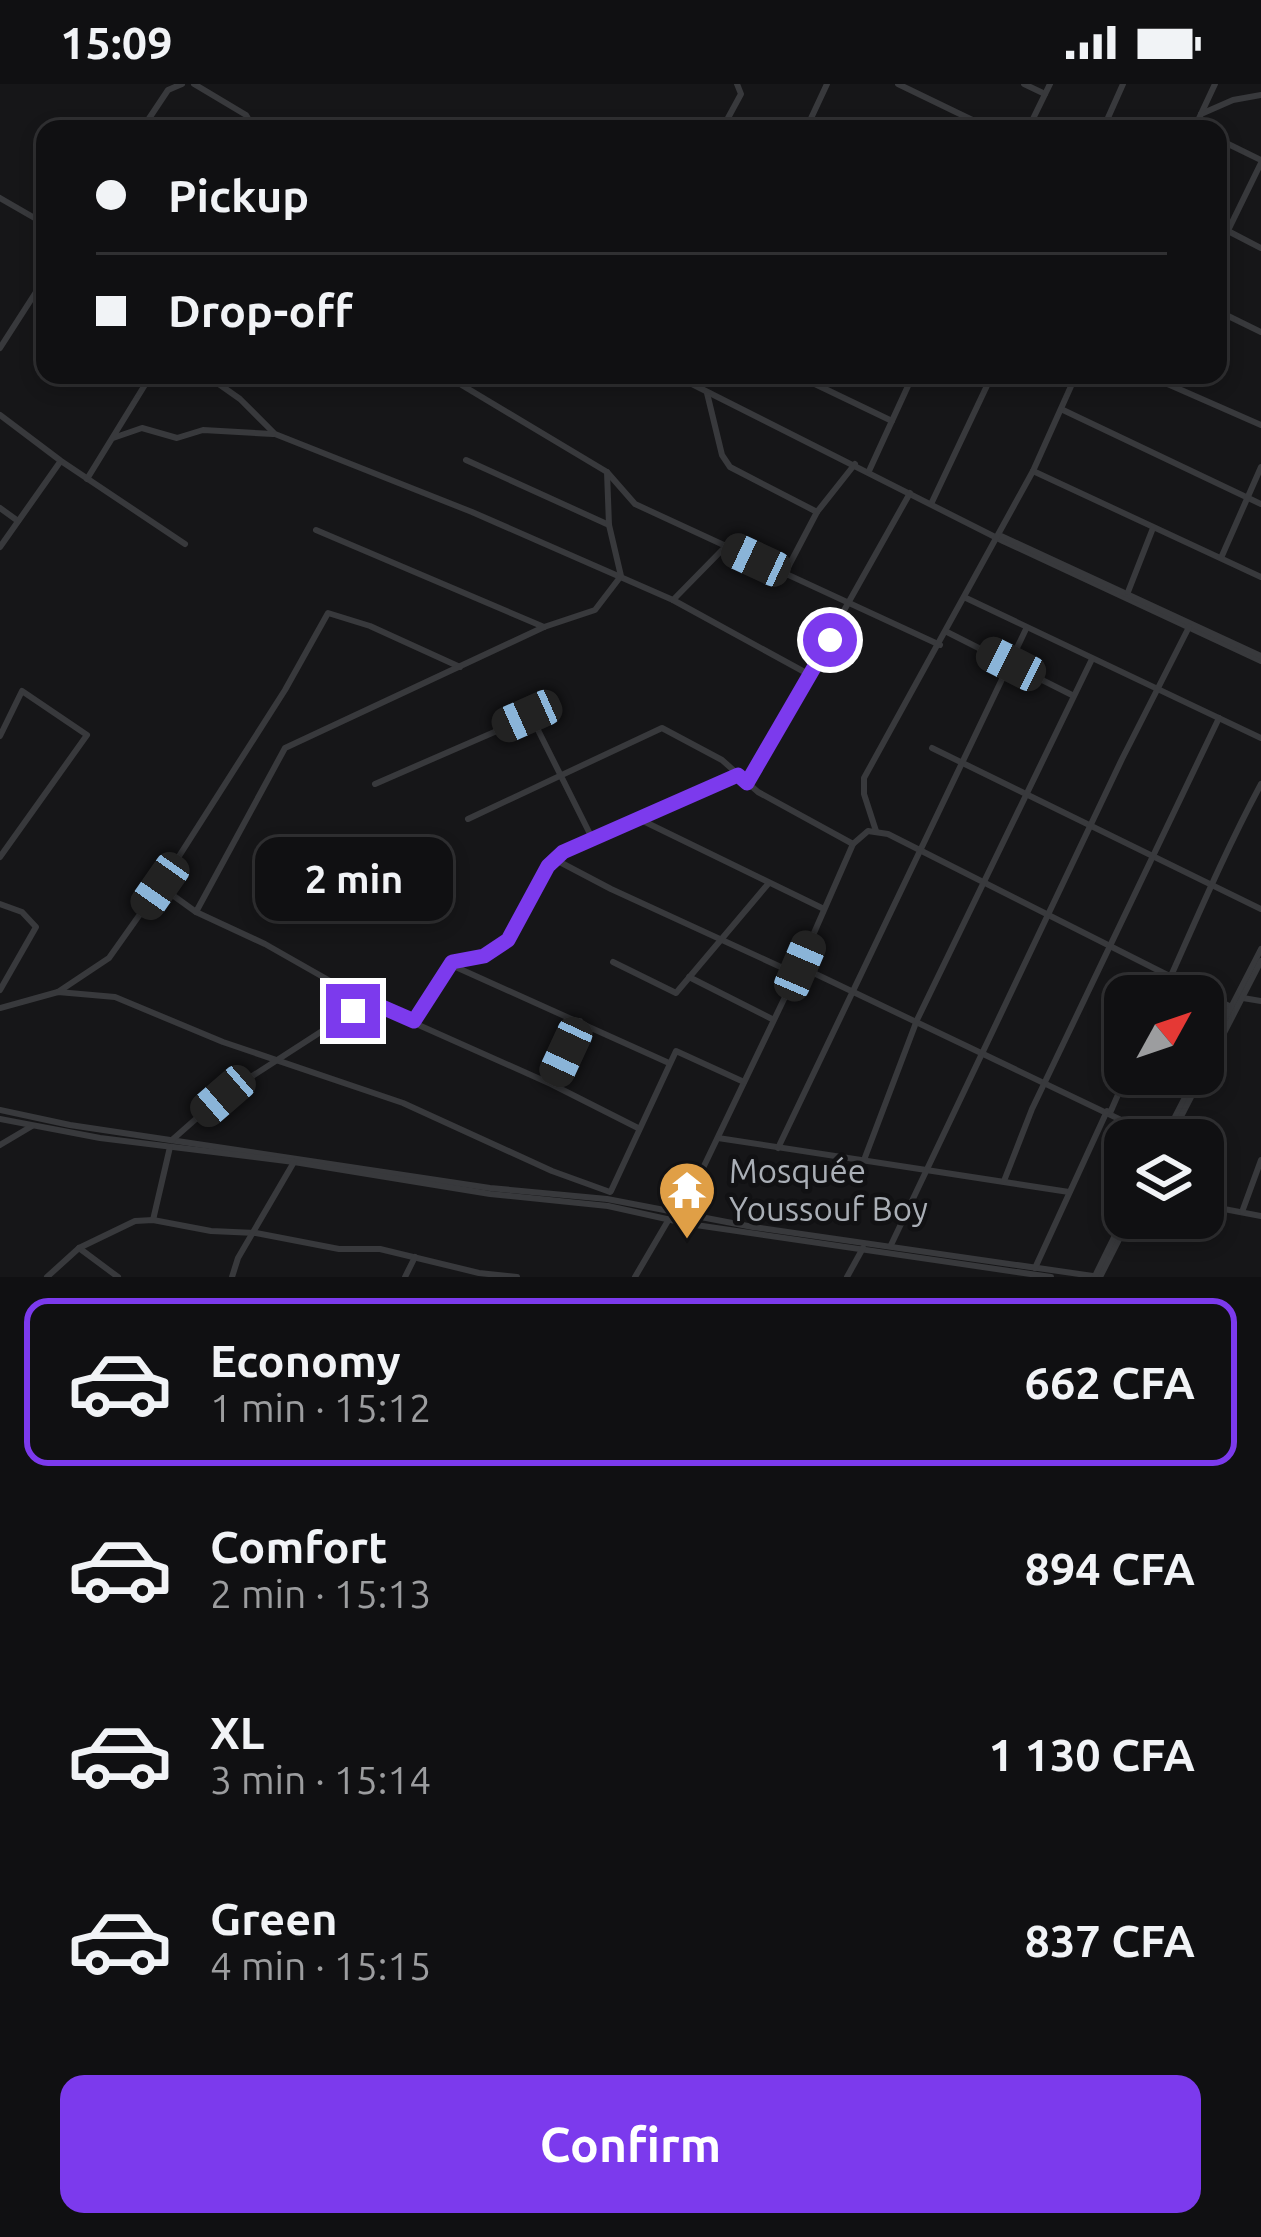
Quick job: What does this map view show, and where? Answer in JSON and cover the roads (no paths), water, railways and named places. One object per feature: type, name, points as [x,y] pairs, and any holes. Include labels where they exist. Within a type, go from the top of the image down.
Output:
[{"type":"street","points":[[148,120],[168,90],[182,84]]},
{"type":"street","points":[[194,84],[249,120]]},
{"type":"street","points":[[737,84],[741,94]]},
{"type":"street","points":[[727,120],[746,84]]},
{"type":"street","points":[[810,120],[827,84]]},
{"type":"street","points":[[898,84],[973,120]]},
{"type":"street","points":[[1024,84],[1045,94]]},
{"type":"street","points":[[1032,120],[1050,84]]},
{"type":"street","points":[[1106,120],[1123,84]]},
{"type":"street","points":[[1199,120],[1215,84]]},
{"type":"street","points":[[1202,114],[1261,95]]},
{"type":"street","points":[[1227,144],[1261,161],[1228,232],[1261,248]]},
{"type":"street","points":[[0,197],[36,219]]},
{"type":"street","points":[[0,348],[36,292]]},
{"type":"street","points":[[1227,315],[1261,332]]},
{"type":"street","points":[[87,479],[146,384]]},
{"type":"street","points":[[219,384],[275,434]]},
{"type":"street","points":[[460,384],[607,472],[635,505],[940,645]]},
{"type":"street","points":[[693,384],[997,536],[1261,659]]},
{"type":"street","points":[[815,384],[892,421]]},
{"type":"street","points":[[869,471],[910,384]]},
{"type":"street","points":[[932,503],[988,384]]},
{"type":"street","points":[[876,831],[864,778],[1033,471],[1073,384]]},
{"type":"street","points":[[1168,384],[1261,425]]},
{"type":"street","points":[[707,391],[722,454],[730,467],[817,512]]},
{"type":"street","points":[[1064,410],[1261,505]]},
{"type":"street","points":[[0,415],[185,544]]},
{"type":"street","points":[[113,438],[142,428],[177,438],[203,430],[275,434],[621,576],[810,675]]},
{"type":"street","points":[[466,460],[608,525]]},
{"type":"street","points":[[0,547],[61,461]]},
{"type":"street","points":[[785,574],[817,512],[855,464]]},
{"type":"street","points":[[1221,558],[1261,467]]},
{"type":"street","points":[[1033,471],[1261,577]]},
{"type":"street","points":[[607,472],[608,525],[621,576]]},
{"type":"street","points":[[747,783],[911,492]]},
{"type":"street","points":[[0,508],[18,521]]},
{"type":"street","points":[[1127,592],[1153,528]]},
{"type":"street","points":[[316,530],[544,627]]},
{"type":"street","points":[[997,536],[1127,592],[1261,659]]},
{"type":"street","points":[[673,600],[726,546]]},
{"type":"street","points":[[196,912],[280,753],[544,627],[595,610],[621,576]]},
{"type":"street","points":[[965,597],[1261,738]]},
{"type":"street","points":[[0,1007],[58,992],[109,958],[285,690],[328,614],[370,626],[462,667]]},
{"type":"street","points":[[890,1246],[1189,627]]},
{"type":"street","points":[[778,1148],[1026,628]]},
{"type":"street","points":[[947,632],[1073,696]]},
{"type":"street","points":[[864,1160],[917,1020],[1092,658]]},
{"type":"street","points":[[0,736],[22,691],[88,735],[0,857]]},
{"type":"street","points":[[375,784],[527,716],[537,722],[592,838]]},
{"type":"street","points":[[1004,1181],[1046,1082],[1219,718]]},
{"type":"street","points":[[468,819],[659,728],[722,760],[747,783],[853,844]]},
{"type":"street","points":[[932,748],[1261,909]]},
{"type":"street","points":[[414,1021],[449,964],[484,956],[508,940],[554,859],[738,775]]},
{"type":"street","points":[[1171,975],[1209,886],[1261,784]]},
{"type":"street","points":[[639,819],[824,909]]},
{"type":"street","points":[[635,1277],[676,1218],[718,1138],[853,844],[868,831],[922,851],[1169,975]]},
{"type":"street","points":[[554,859],[723,938],[854,990],[1122,1119]]},
{"type":"street","points":[[613,962],[676,993],[767,884]]},
{"type":"street","points":[[160,886],[196,912],[368,1001],[638,1128]]},
{"type":"street","points":[[0,904],[22,912],[36,927],[0,990]]},
{"type":"street","points":[[1224,1021],[1261,949]]},
{"type":"street","points":[[1176,1119],[1261,962]]},
{"type":"street","points":[[449,964],[669,1064]]},
{"type":"street","points":[[689,977],[773,1019]]},
{"type":"street","points":[[1243,998],[1258,1000],[1261,989]]},
{"type":"street","points":[[58,992],[115,998],[403,1103],[609,1196],[676,1218],[1096,1277],[1115,1239]]},
{"type":"street","points":[[153,1220],[171,1144],[223,1096],[368,1001]]},
{"type":"street","points":[[1224,1003],[1231,1007]]},
{"type":"street","points":[[551,1084],[580,1021]]},
{"type":"street","points":[[609,1196],[676,1052],[744,1082]]},
{"type":"street","points":[[1035,1268],[1116,1095]]},
{"type":"street","points":[[0,1114],[35,1125],[490,1188],[609,1196]]},
{"type":"street","points":[[0,1114],[490,1194],[608,1206],[1008,1274],[1051,1277]]},
{"type":"street","points":[[0,1145],[35,1125]]},
{"type":"street","points":[[718,1138],[1069,1192]]},
{"type":"street","points":[[1242,1212],[1261,1160]]},
{"type":"street","points":[[232,1277],[238,1258],[295,1162]]},
{"type":"street","points":[[1224,1208],[1261,1216]]},
{"type":"street","points":[[47,1277],[79,1248],[135,1221],[153,1220],[339,1250],[380,1249],[478,1275],[517,1277]]},
{"type":"street","points":[[79,1248],[118,1277]]},
{"type":"street","points":[[847,1277],[863,1248]]},
{"type":"street","points":[[405,1277],[415,1257]]},
{"type":"place","name":"Mosquée Youssouf Boy","points":[[687,1241]]}]
